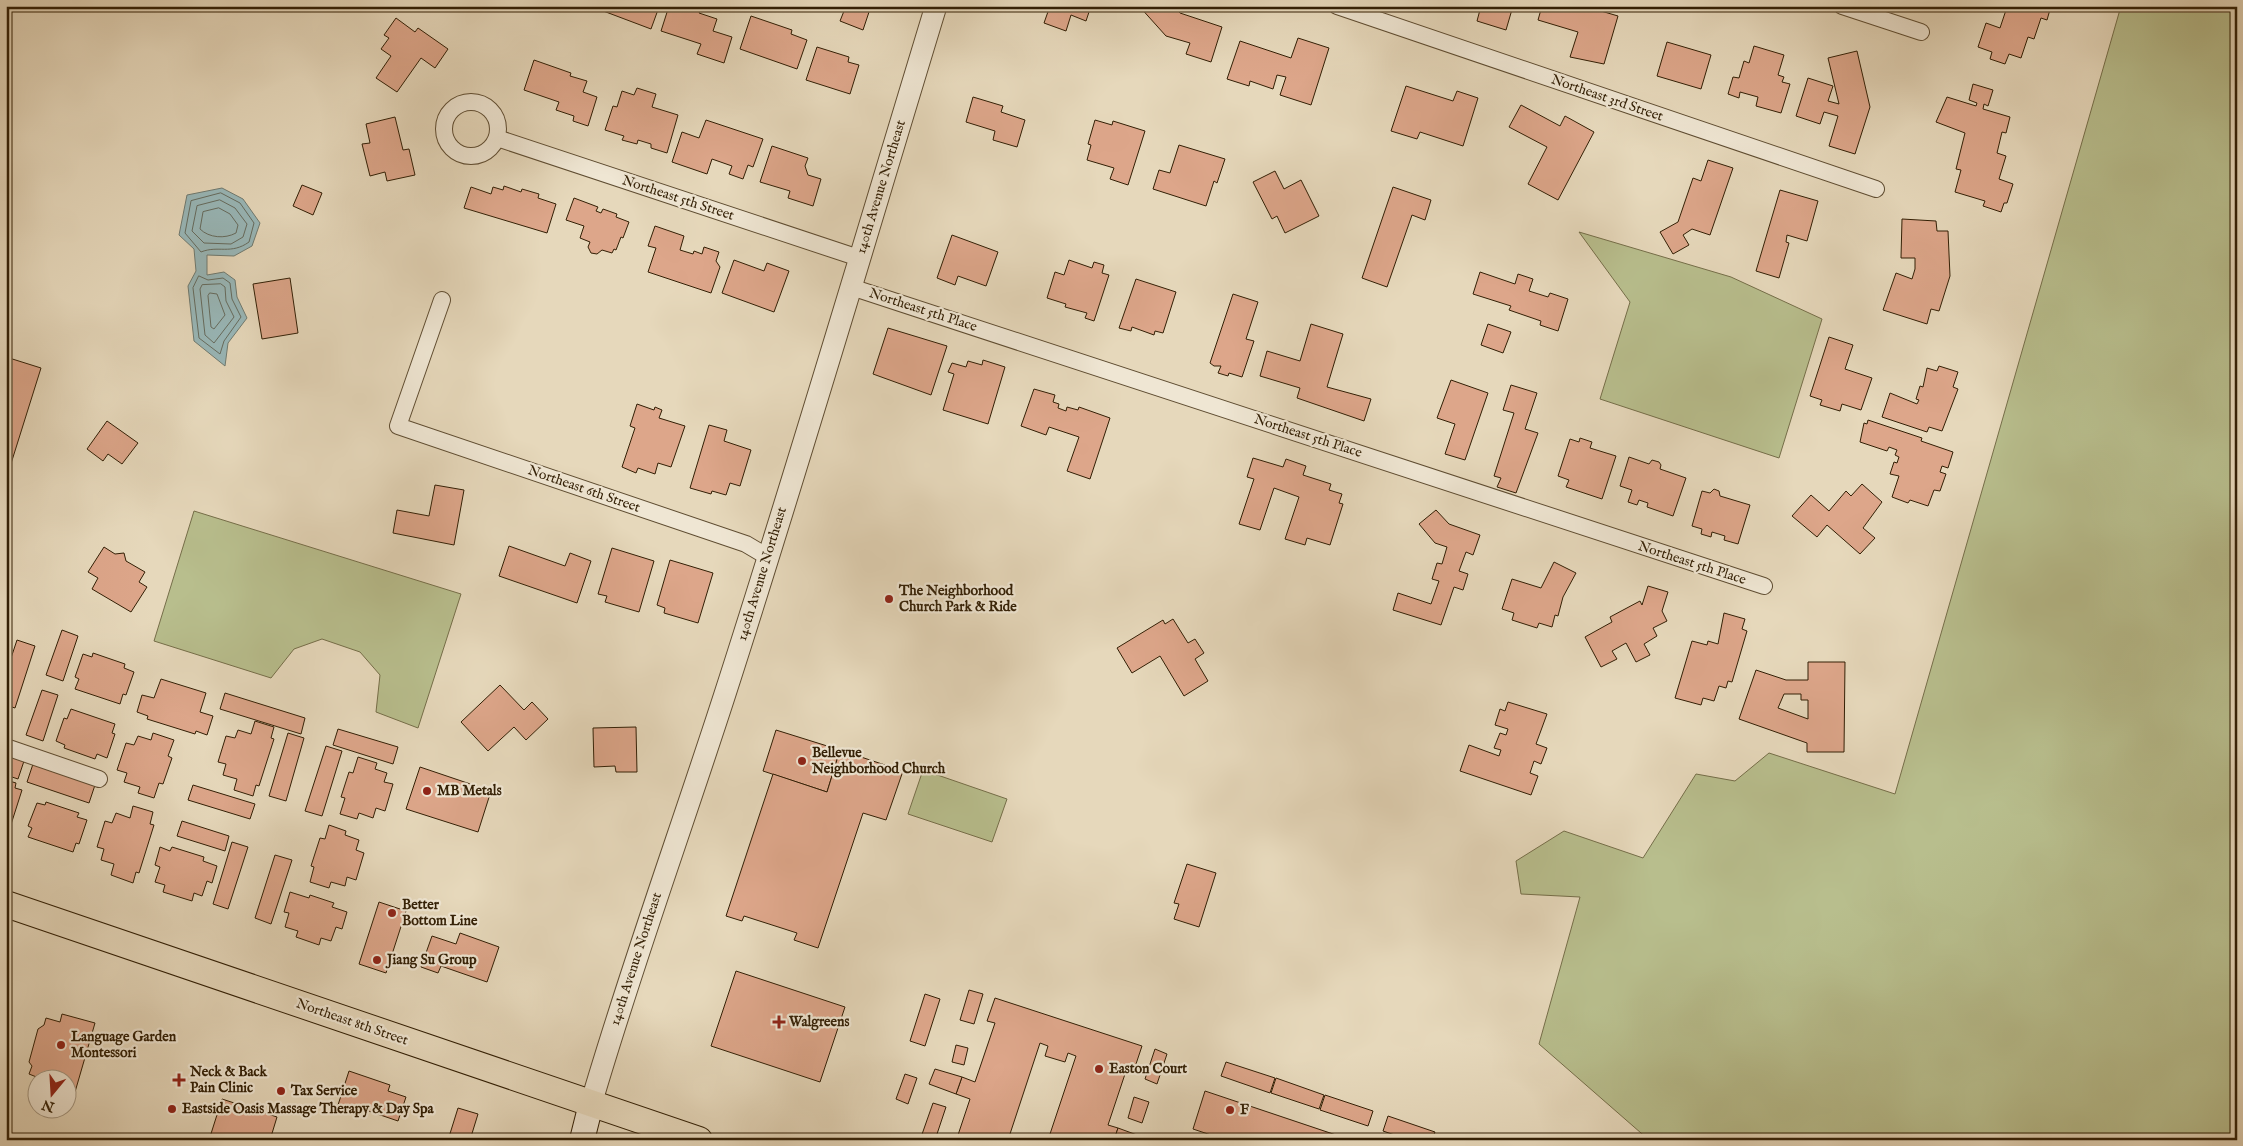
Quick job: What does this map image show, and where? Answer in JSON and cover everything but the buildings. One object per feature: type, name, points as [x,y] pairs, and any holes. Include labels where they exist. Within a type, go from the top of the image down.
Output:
[{"type":"main road","name":"Northeast 8th Street","points":[[6,904],[699,1140]]},
{"type":"main road","name":"140th Avenue Northeast","points":[[582,1140],[592,1104]]},
{"type":"street","name":"140th Avenue Northeast","points":[[592,1104],[654,903],[724,696],[768,557],[936,6]]},
{"type":"street","name":"Northeast 3rd Street","points":[[1337,6],[1876,189]]},
{"type":"street","points":[[1842,6],[1921,32]]},
{"type":"street","name":"Northeast 5th Street","points":[[497,138],[860,258]]},
{"type":"street","name":"Northeast 5th Place","points":[[851,288],[1764,586]]},
{"type":"street","name":"Northeast 6th Street","points":[[442,300],[398,426],[746,544],[768,557]]},
{"type":"street","points":[[6,747],[99,779]]},
{"type":"green space","points":[[2121,6],[2237,6],[2237,1140],[1649,1140],[1539,1044],[1580,897],[1521,894],[1516,861],[1564,831],[1643,858],[1696,774],[1735,781],[1769,753],[1895,794]]},
{"type":"green space","points":[[1579,232],[1731,277],[1822,319],[1779,458],[1600,399],[1630,302]]},
{"type":"green space","points":[[194,511],[461,594],[418,728],[376,712],[380,675],[360,652],[322,639],[294,649],[271,678],[154,641]]},
{"type":"green space","points":[[923,770],[1007,799],[992,842],[908,814]]},
{"type":"water","points":[[222,188],[243,199],[260,223],[252,246],[234,256],[207,255],[207,275],[224,272],[235,280],[237,297],[247,318],[228,343],[225,366],[194,341],[188,286],[196,271],[194,249],[179,235],[187,195]]},
{"type":"place","name":"The Neighborhood Church Park & Ride","points":[[889,599]]},
{"type":"place","name":"Bellevue Neighborhood Church","points":[[802,761]]},
{"type":"place","name":"MB Metals","points":[[427,791]]},
{"type":"place","name":"Better Bottom Line","points":[[392,913]]},
{"type":"place","name":"Jiang Su Group","points":[[377,960]]},
{"type":"place","name":"Walgreens","points":[[779,1022]]},
{"type":"place","name":"Language Garden Montessori","points":[[61,1045]]},
{"type":"place","name":"Easton Court","points":[[1099,1069]]},
{"type":"place","name":"Neck & Back Pain Clinic","points":[[179,1080]]},
{"type":"place","name":"Tax Service","points":[[281,1091]]},
{"type":"place","name":"Eastside Oasis Massage Therapy & Day Spa","points":[[172,1109]]},
{"type":"place","name":"F","points":[[1230,1110]]}]
